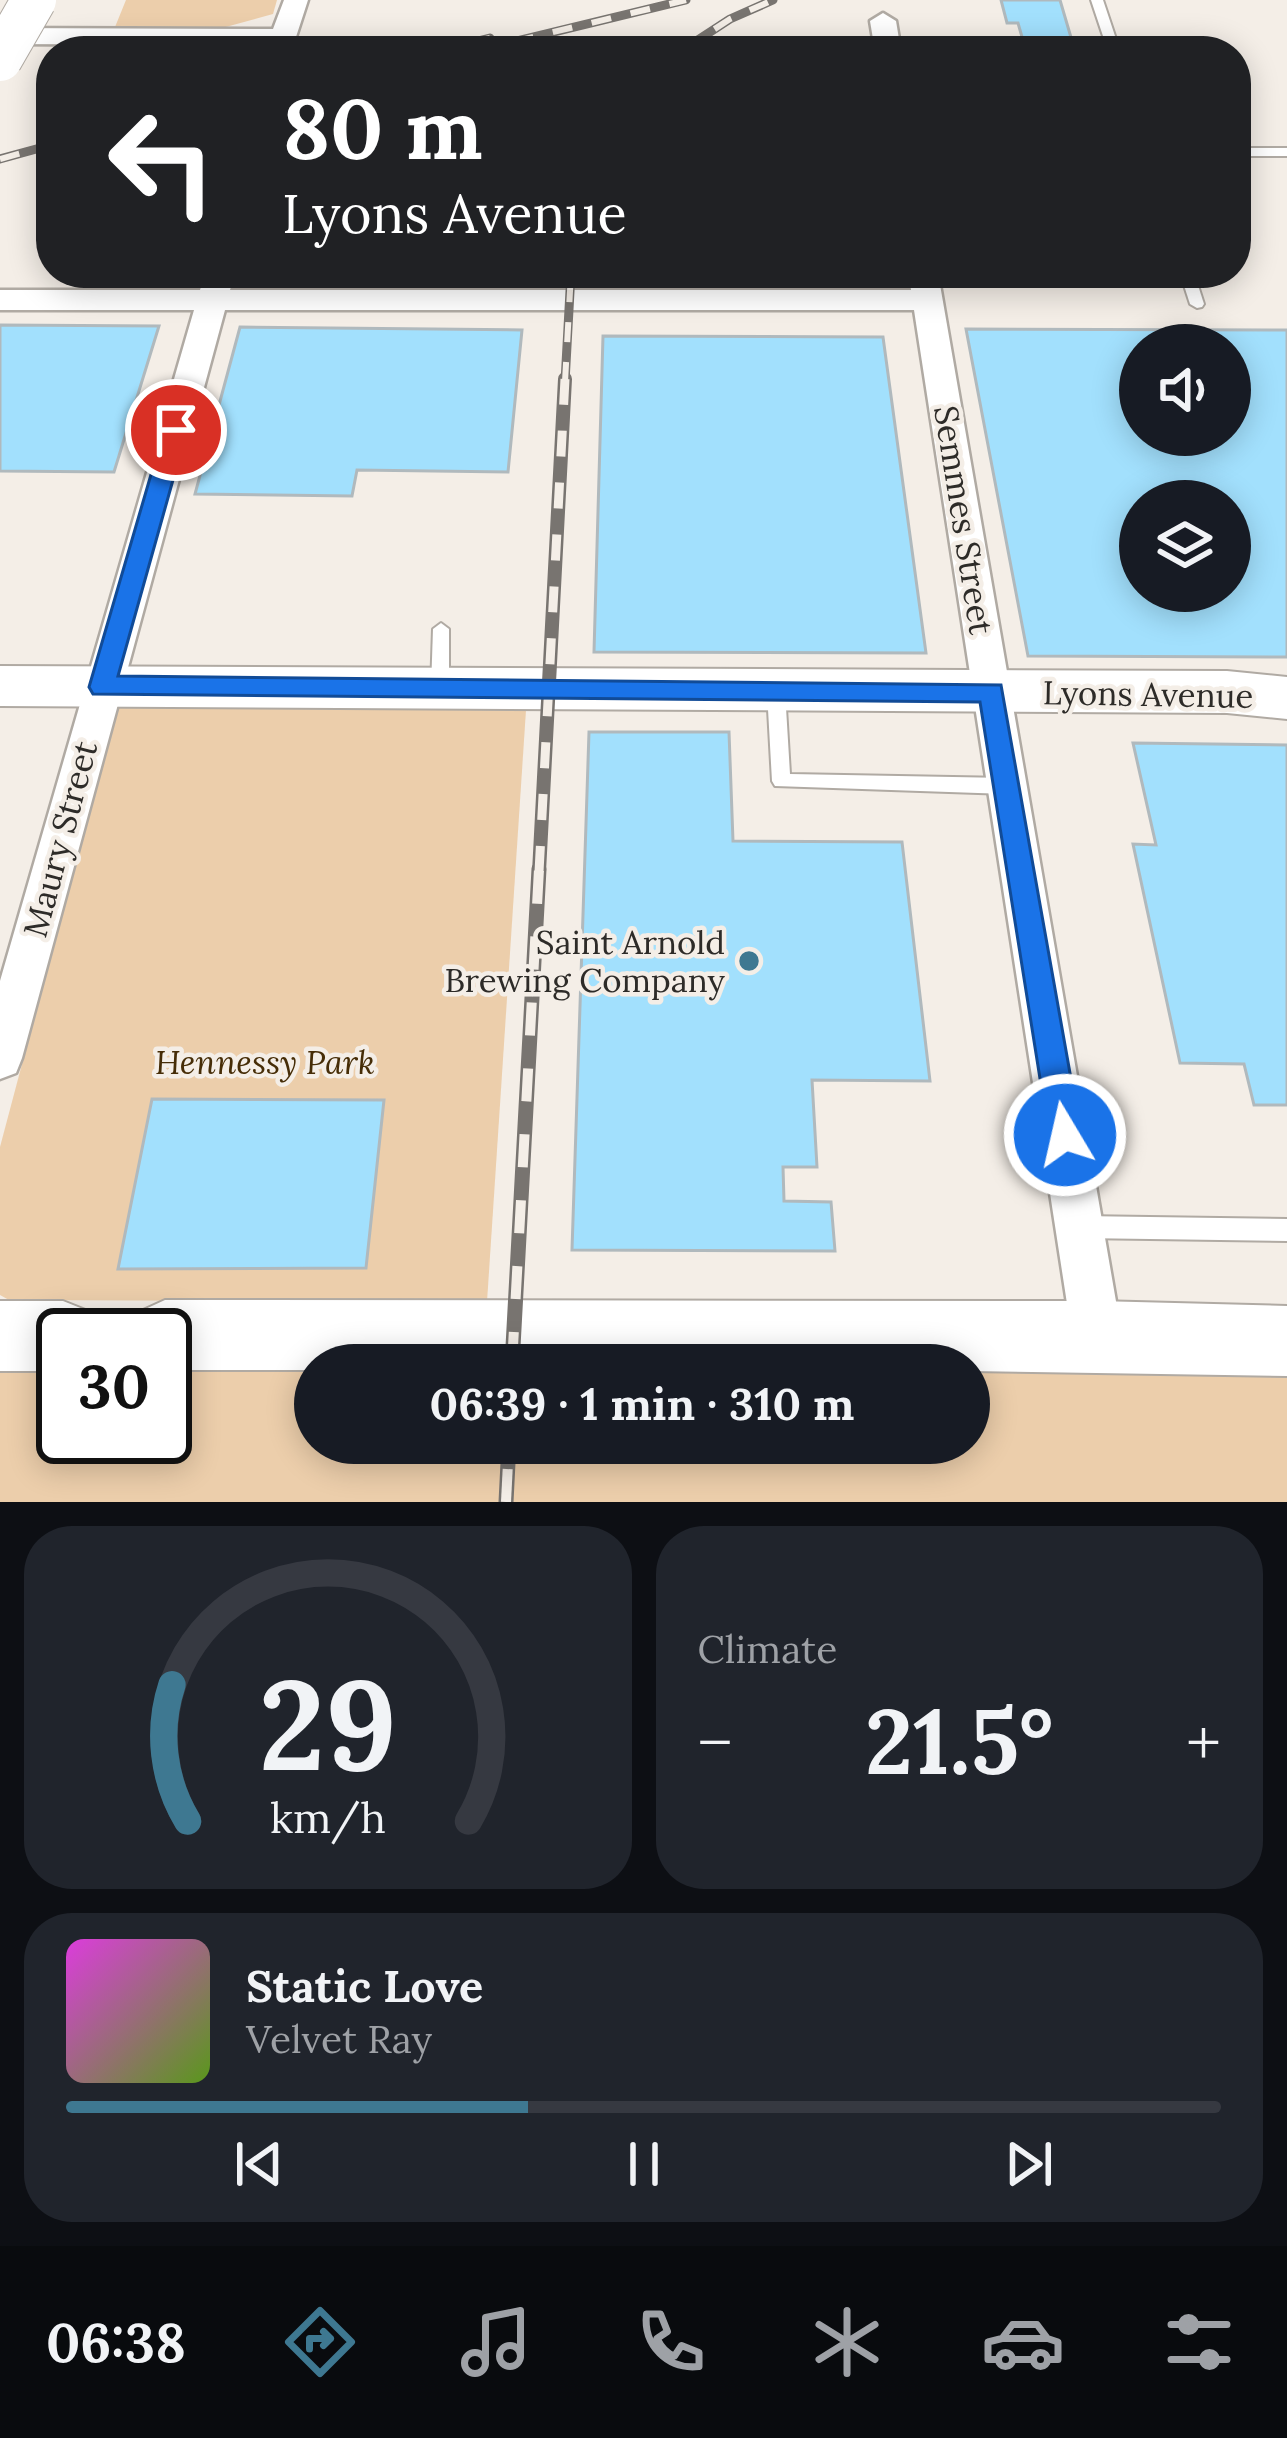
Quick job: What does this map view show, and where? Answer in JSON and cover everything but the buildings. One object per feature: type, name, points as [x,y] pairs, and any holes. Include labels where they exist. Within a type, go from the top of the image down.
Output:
[{"type":"main road","points":[[0,59],[34,0]]},
{"type":"street","points":[[283,36],[296,0]]},
{"type":"street","points":[[883,21],[886,36]]},
{"type":"street","points":[[0,36],[36,37]]},
{"type":"street","points":[[0,301],[201,288]]},
{"type":"street","name":"Maury Street","points":[[0,1058],[216,288]]},
{"type":"street","name":"Semmes Street","points":[[925,288],[1097,1336]]},
{"type":"street","name":"Lyons Avenue","points":[[0,686],[1227,692],[1287,698]]},
{"type":"street","points":[[192,1335],[1097,1336],[1287,1341]]},
{"type":"street","points":[[0,1336],[36,1336]]},
{"type":"lane","points":[[1097,0],[1109,36]]},
{"type":"lane","points":[[1251,152],[1287,152]]},
{"type":"lane","points":[[1192,288],[1197,304]]},
{"type":"lane","points":[[440,689],[442,629]]},
{"type":"lane","points":[[776,691],[781,781],[1007,786]]},
{"type":"lane","points":[[1080,1228],[1287,1230]]},
{"type":"green space","points":[[126,0],[277,0],[273,14],[222,28],[115,27]]},
{"type":"green space","name":"Hennessy Park","points":[[117,706],[526,710],[487,1302],[9,1300],[0,1295],[0,1147]]},
{"type":"green space","points":[[0,1361],[36,1361],[36,1464],[192,1464],[192,1363],[294,1365],[294,1464],[990,1464],[990,1369],[1287,1371],[1287,1502],[0,1502]]},
{"type":"railway","points":[[537,36],[686,0]]},
{"type":"railway","points":[[704,36],[773,0]]},
{"type":"railway","points":[[0,159],[36,149]]},
{"type":"railway","points":[[565,382],[570,288]]},
{"type":"railway","points":[[539,872],[565,379]]},
{"type":"railway","points":[[513,1344],[539,869]]},
{"type":"railway","points":[[506,1502],[508,1464]]},
{"type":"place","name":"Saint Arnold Brewing Company","points":[[749,961]]},
{"type":"route","points":[[176,430],[102,687],[992,692],[1065,1135]]}]
